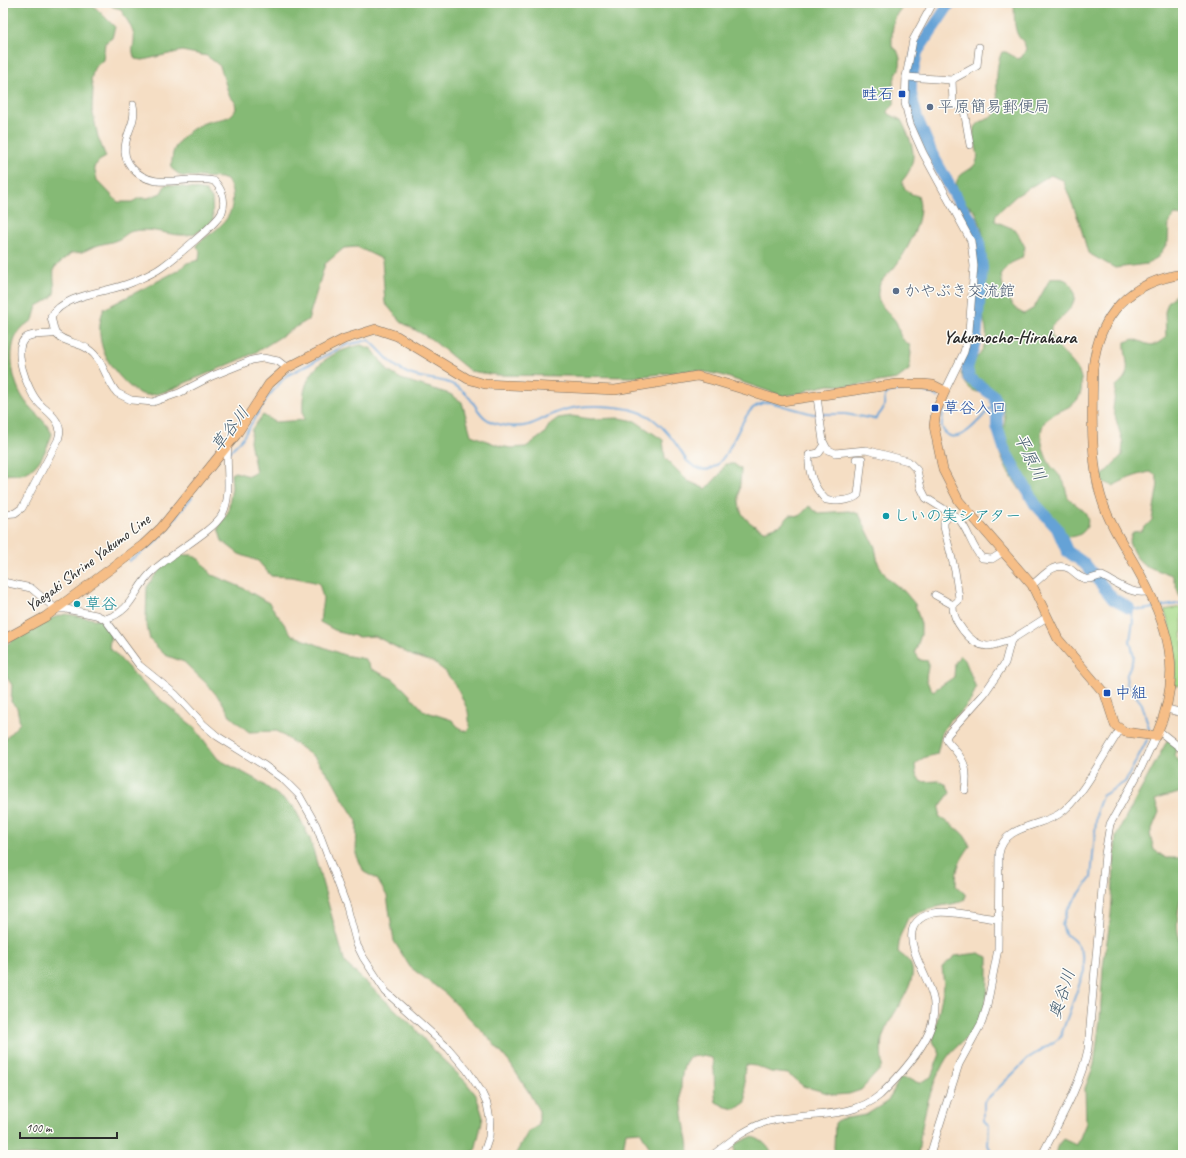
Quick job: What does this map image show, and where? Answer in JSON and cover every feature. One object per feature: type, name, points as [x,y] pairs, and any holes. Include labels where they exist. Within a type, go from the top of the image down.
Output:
[{"type":"main road","points":[[942,397],[936,411],[934,426],[943,470],[955,493],[966,510],[1032,586],[1064,648],[1105,694],[1112,720],[1120,730],[1131,733],[1157,734],[1167,709],[1171,680],[1168,640],[1158,610],[1107,514],[1099,491],[1094,442],[1094,354],[1102,330],[1121,302],[1146,285],[1165,278],[1183,274]]},
{"type":"main road","name":"Yaegaki Shrine Yakumo Line","points":[[3,640],[34,624],[56,609],[137,549],[162,528],[227,451],[269,384],[287,368],[358,333],[376,329],[397,336],[468,379],[485,384],[615,390],[697,376],[782,401],[909,383],[933,385],[942,397]]},
{"type":"street","points":[[933,3],[913,40],[907,78],[905,104],[910,124],[923,153],[965,228],[973,252],[969,330],[962,357],[942,397]]},
{"type":"street","points":[[907,78],[952,80],[977,66],[979,47]]},
{"type":"street","points":[[952,80],[954,103],[964,110],[970,145]]},
{"type":"street","points":[[55,334],[51,317],[60,305],[72,300],[119,287],[162,267],[207,231],[222,213],[223,198],[220,189],[214,181],[200,180],[174,182],[151,180],[138,174],[129,165],[126,159],[125,147],[127,134],[133,125],[135,114],[133,105]]},
{"type":"street","points":[[3,514],[15,513],[22,508],[58,440],[60,430],[57,421],[37,402],[27,385],[20,351],[22,342],[28,337],[55,334],[65,340],[88,348],[101,362],[117,393],[138,401],[153,402],[162,400],[212,376],[259,359],[278,361],[287,368]]},
{"type":"street","points":[[817,397],[824,446],[819,453],[809,456],[808,468],[810,475],[826,500],[830,501],[855,498],[858,495],[862,459],[856,459]]},
{"type":"street","points":[[824,446],[835,453],[866,450],[908,461],[917,470],[921,488],[926,498],[951,513],[962,523],[977,552],[982,558],[992,559],[1002,552]]},
{"type":"street","points":[[105,619],[119,615],[129,604],[152,571],[206,530],[221,515],[226,501],[227,451]]},
{"type":"street","points":[[951,513],[944,522],[944,528],[959,594],[958,601],[953,605],[952,613],[969,636],[977,643],[985,646],[993,645],[1011,640],[1047,617]]},
{"type":"street","points":[[1032,586],[1053,568],[1058,566],[1069,569],[1083,578],[1096,577],[1134,592],[1141,593],[1149,591]]},
{"type":"street","points":[[3,582],[31,588],[56,609],[66,608],[96,615],[105,619],[139,665],[175,694],[203,724],[217,736],[275,773],[299,795],[316,825],[347,907],[357,945],[363,956],[386,992],[448,1048],[467,1070],[481,1091],[487,1104],[490,1119],[490,1137],[483,1155]]},
{"type":"street","points":[[935,595],[953,605]]},
{"type":"street","points":[[965,790],[968,776],[964,761],[946,738],[951,730],[984,694],[1005,663],[1011,640]]},
{"type":"street","points":[[1167,709],[1183,713]]},
{"type":"street","points":[[930,1155],[959,1064],[982,1022],[987,1006],[998,949],[999,854],[1001,844],[1012,833],[1047,820],[1066,808],[1085,783],[1120,730]]},
{"type":"street","points":[[1042,1155],[1084,1068],[1088,1049],[1105,854],[1110,824],[1139,772],[1157,734],[1183,750]]},
{"type":"street","points":[[713,1155],[736,1137],[755,1126],[785,1118],[840,1112],[858,1108],[880,1094],[924,1043],[933,1019],[934,998],[912,946],[911,940],[915,926],[924,917],[935,912],[999,919]]},
{"type":"green space","points":[[3,3],[91,3],[115,27],[112,38],[105,43],[103,60],[94,68],[91,80],[93,89],[92,109],[98,137],[106,157],[99,161],[94,167],[97,180],[118,202],[132,202],[139,198],[148,198],[161,193],[166,184],[206,191],[212,199],[213,220],[203,229],[194,234],[184,235],[144,230],[133,231],[115,241],[99,245],[82,252],[71,253],[54,268],[53,295],[45,302],[37,306],[33,320],[24,326],[17,334],[13,343],[12,353],[14,374],[20,393],[29,406],[46,424],[52,434],[39,462],[35,466],[23,474],[3,475]]},
{"type":"green space","points":[[108,3],[921,3],[908,5],[902,8],[895,17],[892,47],[897,50],[900,66],[893,86],[894,105],[888,111],[889,114],[901,120],[911,143],[913,158],[908,173],[902,181],[907,191],[918,196],[920,204],[919,214],[914,234],[909,244],[893,269],[882,281],[879,287],[878,295],[880,303],[898,326],[900,335],[909,344],[911,353],[909,370],[897,379],[853,386],[829,385],[810,389],[802,393],[783,396],[721,375],[694,370],[634,377],[496,375],[470,371],[431,339],[401,322],[385,303],[382,259],[357,247],[344,248],[325,264],[308,320],[256,352],[232,363],[175,388],[157,394],[141,394],[121,378],[107,358],[100,337],[100,323],[104,309],[177,271],[187,263],[199,260],[200,251],[197,248],[197,244],[216,230],[226,219],[231,209],[233,197],[232,191],[227,180],[221,178],[181,176],[171,168],[173,153],[179,141],[190,131],[209,121],[228,117],[236,109],[235,102],[229,95],[220,66],[207,56],[182,51],[143,60],[135,59],[133,50],[134,36],[130,25],[121,9],[113,7]]},
{"type":"green space","points":[[1014,3],[1183,3],[1183,216],[1175,215],[1169,222],[1168,242],[1158,257],[1147,264],[1115,268],[1088,253],[1079,221],[1063,180],[1050,175],[1016,196],[996,214],[995,221],[1016,230],[1025,247],[1022,258],[1011,263],[1001,273],[1007,297],[1014,307],[1024,314],[1034,308],[1050,279],[1058,278],[1066,280],[1074,291],[1075,297],[1070,308],[1051,327],[1051,334],[1058,347],[1079,372],[1081,378],[1081,392],[1077,401],[1046,420],[1042,429],[1042,445],[1048,461],[1063,480],[1068,497],[1083,510],[1088,519],[1086,529],[1083,532],[1079,535],[1069,537],[1064,536],[1054,519],[1021,491],[1007,470],[1000,454],[1005,418],[1002,401],[995,393],[978,392],[970,388],[961,373],[980,354],[985,345],[986,333],[983,300],[985,250],[981,225],[976,213],[959,197],[956,183],[960,176],[976,163],[978,154],[973,136],[975,128],[980,122],[993,116],[999,107],[997,79],[998,64],[1002,52],[1006,52],[1018,59],[1022,57],[1026,49],[1024,42],[1020,39],[1016,30]]},
{"type":"green space","points":[[1183,288],[1183,600],[1179,594],[1172,575],[1145,565],[1136,557],[1129,542],[1133,532],[1141,531],[1152,520],[1158,484],[1156,475],[1150,472],[1145,473],[1126,479],[1113,486],[1103,482],[1102,476],[1122,455],[1123,443],[1113,409],[1116,386],[1122,381],[1127,371],[1125,342],[1134,339],[1151,345],[1166,337],[1165,312],[1168,302]]},
{"type":"green space","points":[[361,345],[372,349],[388,371],[401,379],[450,394],[462,402],[471,435],[500,446],[511,448],[526,447],[544,434],[550,424],[558,418],[572,416],[590,419],[620,418],[635,421],[663,440],[665,458],[688,481],[706,489],[720,474],[725,464],[734,464],[741,469],[739,506],[746,519],[764,531],[781,525],[790,515],[800,516],[809,506],[818,513],[849,511],[859,514],[875,547],[878,563],[887,578],[904,591],[915,604],[921,624],[921,635],[915,652],[920,660],[928,661],[926,679],[933,691],[954,677],[955,663],[960,655],[965,660],[976,688],[971,700],[960,713],[949,721],[942,733],[937,754],[923,758],[915,765],[916,774],[921,782],[939,781],[947,785],[950,793],[940,806],[939,816],[961,832],[970,846],[961,861],[957,874],[956,886],[965,894],[965,899],[957,903],[924,911],[908,918],[900,936],[898,952],[907,959],[911,965],[911,981],[883,1036],[881,1047],[882,1067],[861,1090],[849,1094],[835,1095],[803,1086],[788,1074],[771,1072],[756,1066],[746,1065],[744,1079],[746,1102],[736,1109],[726,1107],[716,1102],[712,1058],[702,1056],[689,1057],[682,1072],[681,1081],[685,1128],[689,1145],[687,1155],[654,1155],[640,1131],[626,1132],[622,1155],[515,1155],[528,1132],[539,1125],[539,1111],[509,1062],[487,1036],[446,994],[410,967],[394,941],[387,896],[377,879],[364,872],[356,854],[357,821],[334,782],[314,757],[277,731],[249,732],[231,717],[221,700],[184,662],[165,655],[150,640],[146,621],[147,587],[156,574],[170,560],[182,555],[192,555],[200,560],[212,575],[241,587],[269,603],[292,635],[344,655],[365,659],[371,669],[393,679],[424,711],[452,720],[461,730],[467,731],[470,727],[468,711],[459,691],[446,672],[433,662],[413,656],[375,636],[359,637],[338,632],[320,622],[323,598],[319,583],[292,577],[271,576],[258,561],[239,554],[222,541],[218,528],[228,513],[232,487],[231,474],[235,472],[249,476],[256,472],[250,441],[252,429],[263,415],[275,422],[304,420],[304,391],[308,379],[315,369],[334,354]]},
{"type":"green space","points":[[1182,607],[1183,685],[1174,686],[1175,666],[1173,639],[1164,610]]},
{"type":"green space","points":[[66,614],[100,620],[111,633],[109,647],[150,691],[194,727],[218,759],[257,780],[294,807],[310,839],[345,963],[413,1026],[432,1049],[465,1081],[476,1095],[483,1117],[475,1151],[459,1155],[3,1155],[3,741],[20,723],[17,708],[11,702],[12,685],[6,676],[4,656],[6,645],[19,636],[42,622]]},
{"type":"green space","points":[[1168,739],[1178,746],[1174,755],[1177,760],[1183,761],[1183,791],[1155,800],[1159,812],[1150,834],[1154,850],[1166,858],[1183,858],[1183,898],[1180,900],[1177,923],[1178,935],[1183,946],[1183,1155],[1055,1155],[1057,1147],[1064,1139],[1077,1145],[1086,1123],[1085,1088],[1094,1065],[1100,1019],[1103,967],[1111,915],[1116,836]]},
{"type":"green space","points":[[979,953],[988,957],[987,990],[983,1014],[977,1026],[969,1036],[954,1049],[946,1059],[940,1071],[930,1094],[918,1155],[832,1155],[834,1148],[835,1123],[840,1119],[866,1115],[888,1101],[900,1078],[909,1079],[919,1083],[931,1077],[940,1054],[933,1041],[944,986],[942,967],[955,956]]},
{"type":"green space","points":[[751,1137],[764,1143],[772,1155],[735,1155],[735,1144]]},
{"type":"waterway","name":"平原川","points":[[950,3],[917,52],[911,82],[911,94],[917,118],[932,154],[962,208],[972,221],[979,242],[982,268],[976,339],[967,368],[969,378],[994,396],[997,407],[997,426],[1005,451],[1035,504],[1057,528],[1067,551],[1085,564],[1113,599],[1129,608]]},
{"type":"waterway","points":[[229,452],[242,439],[267,398],[286,376],[346,345],[369,340],[401,370],[420,377],[447,382],[459,388],[466,394],[483,416],[496,424],[516,427],[529,425],[558,412],[579,407],[605,406],[630,409],[656,421],[671,437],[687,461],[699,469],[709,469],[718,464],[726,454],[744,419],[754,407],[761,404],[769,402],[813,414],[845,414],[875,419],[883,410],[886,395],[891,392],[905,390],[921,391],[934,395],[938,398]]},
{"type":"waterway","points":[[943,402],[944,408],[942,428],[950,436],[956,436],[969,430],[996,402]]},
{"type":"waterway","name":"草谷川","points":[[129,561],[154,544],[192,497]]},
{"type":"waterway","name":"平原川","points":[[1159,607],[1183,603]]},
{"type":"waterway","name":"奥谷川","points":[[1129,608],[1133,620],[1130,641],[1134,656],[1126,677],[1127,684],[1142,704],[1150,732]]},
{"type":"waterway","name":"平原川","points":[[1129,608],[1142,610],[1154,608]]},
{"type":"waterway","name":"奥谷川","points":[[993,1155],[988,1145],[989,1125],[984,1121],[984,1102],[1030,1057],[1060,1038],[1084,971],[1080,949],[1074,941],[1065,934],[1062,925],[1067,910],[1091,878],[1097,810],[1102,796],[1125,782],[1147,740]]},
{"type":"place","name":"畦石","points":[[902,94]]},
{"type":"place","name":"平原簡易郵便局","points":[[930,107]]},
{"type":"place","name":"かやぶき交流館","points":[[896,291]]},
{"type":"place","name":"草谷入口","points":[[935,408]]},
{"type":"place","name":"しいの実シアター","points":[[886,516]]},
{"type":"place","name":"草谷","points":[[77,604]]},
{"type":"place","name":"中組","points":[[1107,693]]},
{"type":"district","name":"Yakumocho-Hirahara","points":[[1010,337]]}]
